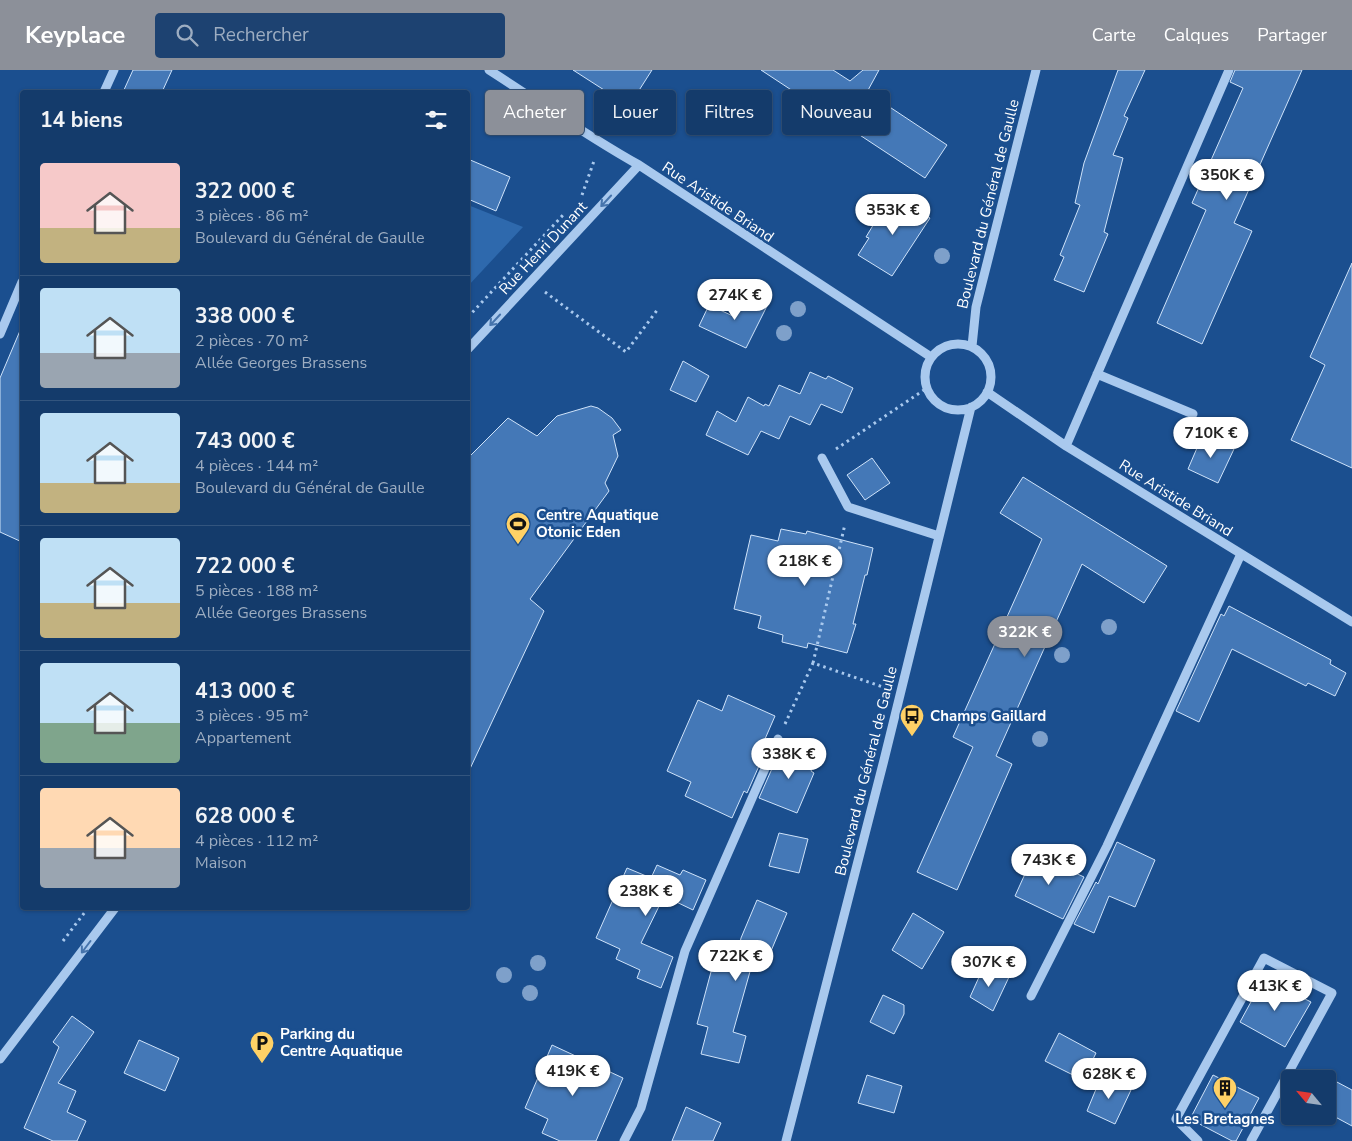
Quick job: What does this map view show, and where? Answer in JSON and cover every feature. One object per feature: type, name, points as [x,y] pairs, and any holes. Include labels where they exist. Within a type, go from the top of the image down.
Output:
[{"type":"street","points":[[105,90],[114,70]]},
{"type":"street","name":"Rue Aristide Briand","points":[[490,70],[599,143],[639,165],[931,358]]},
{"type":"street","name":"Boulevard du Général de Gaulle","points":[[972,346],[976,307],[1036,70]]},
{"type":"street","points":[[1066,446],[1229,70]]},
{"type":"street","name":"Rue Henri Dunant","points":[[470,347],[639,165]]},
{"type":"street","points":[[0,334],[20,287]]},
{"type":"street","points":[[949,344],[972,346],[981,352],[988,361],[991,377],[988,392],[971,407],[961,410],[945,407],[932,397],[927,388],[925,378],[927,367],[931,358],[939,349],[949,344]]},
{"type":"street","points":[[1097,374],[1193,414]]},
{"type":"street","name":"Rue Aristide Briand","points":[[988,392],[1066,446],[1352,622]]},
{"type":"street","name":"Boulevard du Général de Gaulle","points":[[786,1141],[971,407]]},
{"type":"street","points":[[822,458],[848,507],[939,536]]},
{"type":"street","points":[[1031,996],[1107,846],[1241,554]]},
{"type":"street","points":[[624,1141],[641,1108],[684,951],[778,739]]},
{"type":"street","points":[[0,1059],[113,910]]},
{"type":"street","points":[[1198,1141],[1176,1119],[1264,958],[1332,993],[1251,1141]]},
{"type":"path","points":[[578,200],[584,193],[599,143]]},
{"type":"path","points":[[470,316],[565,214]]},
{"type":"path","points":[[531,281],[626,352],[658,309]]},
{"type":"path","points":[[822,458],[927,388]]},
{"type":"path","points":[[778,739],[813,662],[848,507]]},
{"type":"path","points":[[813,662],[900,693]]},
{"type":"shaded area","points":[[470,206],[523,227],[470,284]]},
{"type":"building","points":[[133,70],[172,70],[163,90],[124,90]]},
{"type":"building","points":[[573,70],[652,70],[639,90],[604,90]]},
{"type":"building","points":[[761,70],[833,70],[850,81],[863,70],[879,70],[868,90],[791,90]]},
{"type":"building","points":[[1118,70],[1145,70],[1124,116],[1128,118],[1113,155],[1123,158],[1104,232],[1108,234],[1084,292],[1054,280],[1064,257],[1060,255],[1080,205],[1075,203],[1084,163]]},
{"type":"building","points":[[1235,70],[1302,70],[1234,223],[1252,231],[1202,344],[1157,323],[1206,210],[1192,203],[1243,88],[1230,82]]},
{"type":"building","points":[[890,107],[947,145],[925,178],[860,135],[890,135]]},
{"type":"building","points":[[470,160],[510,177],[496,211],[470,200]]},
{"type":"building","points":[[896,196],[930,218],[892,276],[858,255],[869,238],[866,237],[878,217],[882,219]]},
{"type":"building","points":[[1352,263],[1352,468],[1291,440],[1325,365],[1310,357]]},
{"type":"building","points":[[743,295],[767,306],[746,348],[699,326],[709,305],[733,316]]},
{"type":"building","points":[[20,331],[20,541],[0,532],[0,378]]},
{"type":"building","points":[[683,361],[709,376],[696,402],[670,390]]},
{"type":"building","points":[[810,372],[826,379],[828,376],[853,388],[842,413],[821,404],[810,425],[790,416],[779,439],[761,431],[748,455],[706,435],[717,411],[736,422],[748,397],[764,406],[765,404],[769,406],[779,385],[800,394]]},
{"type":"building","name":"Centre Aquatique Otonic Eden","points":[[591,406],[598,408],[612,418],[621,430],[613,435],[618,456],[605,483],[609,491],[530,599],[544,611],[470,769],[470,456],[508,418],[537,436],[557,416]]},
{"type":"building","points":[[1203,434],[1234,449],[1218,483],[1188,469]]},
{"type":"building","points":[[872,458],[890,483],[865,500],[847,475]]},
{"type":"building","points":[[1023,477],[1167,566],[1144,603],[1082,564],[996,756],[1012,764],[957,890],[917,872],[973,747],[953,737],[1042,539],[1000,513]]},
{"type":"building","points":[[781,529],[806,534],[807,531],[873,548],[853,624],[856,624],[847,653],[808,643],[807,648],[782,642],[783,635],[758,628],[761,616],[734,609],[751,535],[778,541]]},
{"type":"building","points":[[1229,606],[1331,660],[1330,664],[1346,673],[1335,696],[1308,683],[1306,686],[1232,649],[1199,722],[1176,711],[1221,614],[1224,616]]},
{"type":"building","points":[[728,695],[775,716],[765,739],[770,741],[747,793],[744,791],[732,818],[685,796],[691,782],[667,771],[698,700],[722,711]]},
{"type":"building","points":[[782,746],[816,760],[811,771],[814,773],[797,813],[759,798]]},
{"type":"building","points":[[779,833],[808,839],[799,873],[769,866]]},
{"type":"building","points":[[1117,842],[1155,860],[1135,907],[1109,896],[1094,933],[1074,924],[1096,882],[1098,884]]},
{"type":"building","points":[[1034,854],[1084,877],[1063,919],[1015,896]]},
{"type":"building","points":[[657,865],[680,875],[683,870],[706,880],[693,910],[664,896],[641,943],[673,957],[661,988],[637,978],[640,970],[616,959],[620,949],[596,938],[627,868],[651,878]]},
{"type":"building","points":[[757,900],[787,913],[763,970],[751,968],[733,1032],[746,1036],[739,1063],[701,1054],[708,1027],[697,1024],[719,942],[739,947]]},
{"type":"building","points":[[913,913],[944,932],[922,969],[892,950]]},
{"type":"building","points":[[984,966],[1009,977],[993,1011],[970,997]]},
{"type":"building","points":[[1264,978],[1311,1002],[1285,1047],[1240,1022]]},
{"type":"building","points":[[883,995],[904,1005],[904,1014],[894,1034],[870,1022]]},
{"type":"building","points":[[72,1016],[94,1032],[58,1083],[76,1091],[67,1112],[86,1121],[77,1141],[53,1141],[24,1128],[59,1047],[53,1042]]},
{"type":"building","points":[[1059,1033],[1096,1053],[1083,1080],[1045,1061]]},
{"type":"building","points":[[139,1040],[179,1058],[165,1091],[124,1073]]},
{"type":"building","points":[[552,1045],[623,1078],[596,1141],[560,1141],[542,1133],[548,1119],[525,1108]]},
{"type":"building","points":[[867,1075],[902,1086],[894,1113],[858,1103]]},
{"type":"building","name":"Les Bretagnes","points":[[1213,1075],[1259,1098],[1236,1141],[1232,1141],[1190,1119]]},
{"type":"building","points":[[1101,1077],[1131,1090],[1115,1124],[1087,1111]]},
{"type":"building","points":[[1336,1082],[1352,1090],[1352,1126],[1336,1117]]},
{"type":"building","points":[[686,1107],[721,1123],[713,1141],[672,1141]]},
{"type":"place","name":"Centre Aquatique Otonic Eden","points":[[518,545]]},
{"type":"place","name":"Champs Gaillard","points":[[912,737]]},
{"type":"place","name":"Parking du Centre Aquatique","points":[[262,1064]]},
{"type":"place","name":"Les Bretagnes","points":[[1225,1109]]}]
